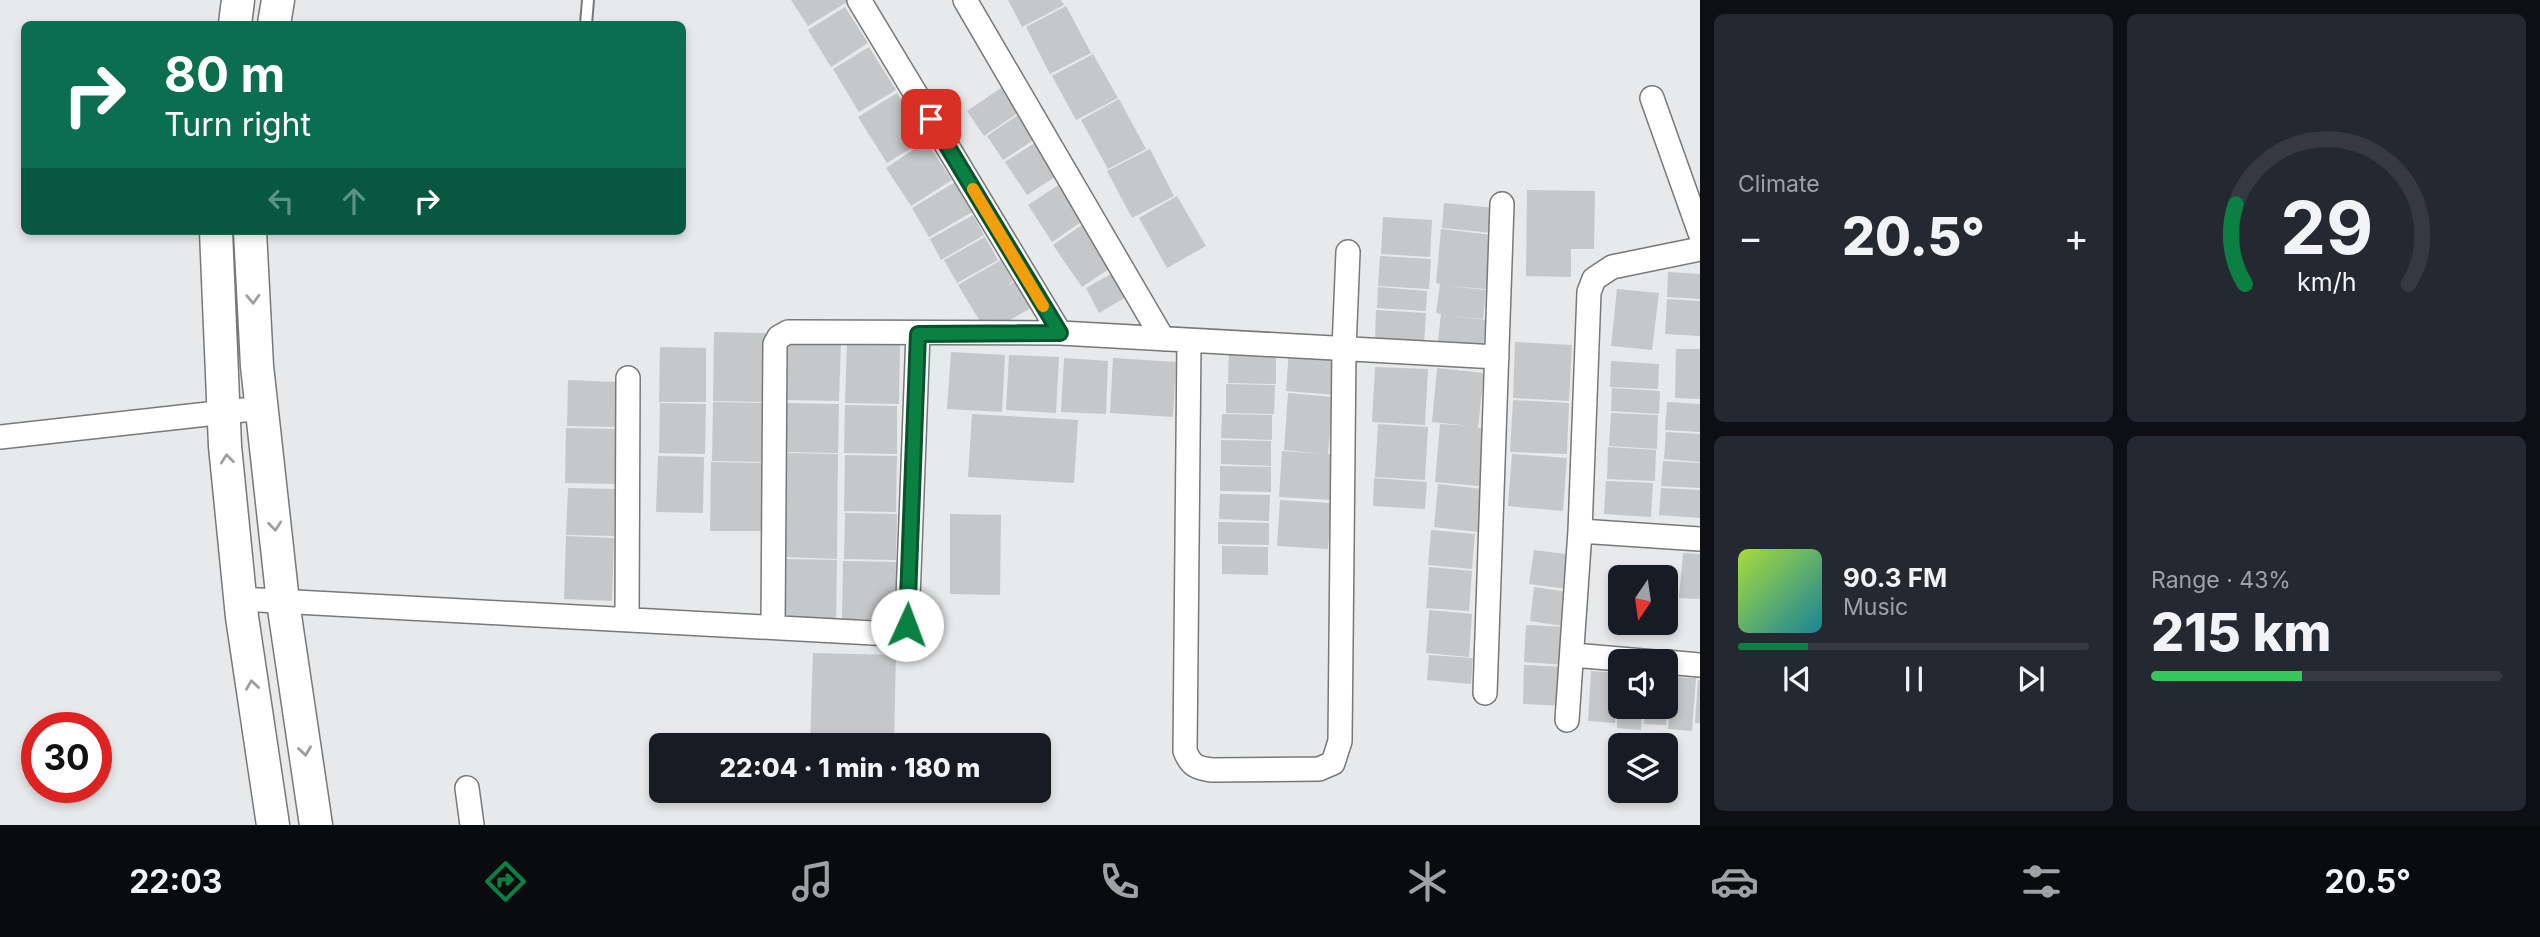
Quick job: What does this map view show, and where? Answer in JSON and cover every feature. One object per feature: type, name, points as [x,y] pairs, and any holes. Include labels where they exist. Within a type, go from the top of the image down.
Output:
[{"type":"street","points":[[235,21],[238,0]]},
{"type":"street","points":[[274,21],[278,0]]},
{"type":"street","points":[[859,0],[1060,333]]},
{"type":"street","points":[[965,0],[1163,339]]},
{"type":"street","points":[[1652,97],[1700,233]]},
{"type":"street","points":[[1485,693],[1502,204]]},
{"type":"street","points":[[216,235],[224,411],[240,599],[273,825]]},
{"type":"street","points":[[250,235],[257,366],[283,602],[316,825]]},
{"type":"street","points":[[1567,720],[1580,531],[1588,307],[1594,279],[1612,267],[1700,249]]},
{"type":"street","points":[[1189,341],[1185,751],[1189,762],[1198,768],[1212,770],[1319,769],[1333,763],[1338,752],[1348,251]]},
{"type":"street","points":[[774,627],[775,344],[779,337],[788,332],[1060,333],[1497,357]]},
{"type":"street","points":[[240,599],[892,634],[902,631],[907,625],[918,334]]},
{"type":"street","points":[[627,620],[628,378]]},
{"type":"street","points":[[0,437],[262,408]]},
{"type":"street","points":[[1580,531],[1700,539]]},
{"type":"street","points":[[1573,655],[1608,658]]},
{"type":"street","points":[[1678,663],[1700,665]]},
{"type":"street","points":[[467,788],[472,825]]},
{"type":"lane","points":[[586,21],[587,0]]},
{"type":"building","points":[[791,0],[846,0],[847,2],[808,26]]},
{"type":"building","points":[[1008,0],[1061,0],[1064,5],[1022,27]]},
{"type":"building","points":[[1066,6],[1091,53],[1050,74],[1026,27]]},
{"type":"building","points":[[845,7],[868,43],[831,67],[808,30]]},
{"type":"building","points":[[869,47],[896,90],[859,112],[833,69]]},
{"type":"building","points":[[1093,54],[1118,98],[1076,120],[1052,76]]},
{"type":"building","points":[[1004,86],[1021,111],[984,136],[967,111]]},
{"type":"building","points":[[897,93],[926,139],[887,163],[858,117]]},
{"type":"building","points":[[1119,99],[1146,149],[1108,169],[1081,120]]},
{"type":"building","points":[[1021,113],[1038,137],[1003,160],[987,136]]},
{"type":"building","points":[[1039,140],[1061,173],[1027,195],[1005,162]]},
{"type":"building","points":[[926,141],[952,180],[911,206],[886,168]]},
{"type":"building","points":[[1150,149],[1174,196],[1132,218],[1107,171]]},
{"type":"building","points":[[957,181],[974,211],[929,237],[912,208]]},
{"type":"building","points":[[1063,182],[1087,218],[1052,242],[1028,205]]},
{"type":"building","points":[[1527,190],[1595,191],[1594,249],[1571,249],[1571,277],[1526,276]]},
{"type":"building","points":[[1177,196],[1206,246],[1167,268],[1139,218]]},
{"type":"building","points":[[1444,203],[1495,208],[1493,233],[1442,228]]},
{"type":"building","points":[[973,215],[984,235],[941,260],[930,239]]},
{"type":"building","points":[[1383,217],[1432,220],[1430,257],[1381,254]]},
{"type":"building","points":[[1089,220],[1118,263],[1082,287],[1053,245]]},
{"type":"building","points":[[1441,229],[1492,235],[1486,289],[1447,286],[1486,290],[1483,319],[1452,316],[1486,320],[1483,347],[1438,342],[1441,314],[1436,313],[1440,284],[1436,283]]},
{"type":"building","points":[[985,237],[998,260],[957,283],[944,260]]},
{"type":"building","points":[[1380,256],[1431,259],[1429,289],[1378,286]]},
{"type":"building","points":[[1001,260],[1013,281],[1007,286],[1018,280],[1033,307],[987,333],[958,285]]},
{"type":"building","points":[[1120,269],[1133,293],[1099,313],[1086,288]]},
{"type":"building","points":[[1668,272],[1700,274],[1700,299],[1667,297]]},
{"type":"building","points":[[1378,287],[1427,291],[1426,311],[1377,308]]},
{"type":"building","points":[[1617,289],[1659,293],[1652,350],[1611,346]]},
{"type":"building","points":[[1667,299],[1700,301],[1700,336],[1665,334]]},
{"type":"building","points":[[1376,310],[1426,313],[1424,344],[1375,341]]},
{"type":"building","points":[[714,332],[768,333],[767,402],[713,401]]},
{"type":"building","points":[[788,341],[841,343],[839,401],[787,400]]},
{"type":"building","points":[[1515,342],[1572,345],[1569,401],[1513,398]]},
{"type":"building","points":[[847,343],[900,343],[899,404],[845,403]]},
{"type":"building","points":[[660,347],[706,348],[706,402],[659,402]]},
{"type":"building","points":[[1229,349],[1276,350],[1276,384],[1228,383]]},
{"type":"building","points":[[1676,349],[1700,349],[1700,399],[1675,398]]},
{"type":"building","points":[[1289,350],[1339,354],[1336,395],[1286,391]]},
{"type":"building","points":[[951,352],[1005,355],[1002,412],[947,409]]},
{"type":"building","points":[[1009,355],[1059,357],[1056,413],[1006,410]]},
{"type":"building","points":[[1064,358],[1108,361],[1106,414],[1061,412]]},
{"type":"building","points":[[1113,358],[1176,362],[1173,417],[1110,413]]},
{"type":"building","points":[[1611,361],[1659,364],[1658,389],[1610,387]]},
{"type":"building","points":[[1375,367],[1428,369],[1425,425],[1372,422]]},
{"type":"building","points":[[1437,368],[1484,373],[1478,428],[1484,428],[1479,486],[1435,482],[1440,424],[1471,426],[1432,422]]},
{"type":"building","points":[[568,380],[616,382],[615,427],[567,426]]},
{"type":"building","points":[[1226,384],[1275,385],[1274,414],[1226,413]]},
{"type":"building","points":[[1612,388],[1660,391],[1659,414],[1611,411]]},
{"type":"building","points":[[1288,393],[1333,397],[1328,454],[1333,454],[1330,500],[1279,497],[1282,451],[1325,454],[1284,450]]},
{"type":"building","points":[[1513,400],[1569,403],[1567,454],[1510,452]]},
{"type":"building","points":[[713,402],[766,403],[765,462],[712,461]]},
{"type":"building","points":[[1667,402],[1700,404],[1700,432],[1665,430]]},
{"type":"building","points":[[660,403],[706,404],[705,454],[659,453]]},
{"type":"building","points":[[786,403],[839,404],[838,453],[785,452]]},
{"type":"building","points":[[845,405],[897,406],[897,454],[844,453]]},
{"type":"building","points":[[1611,413],[1658,415],[1657,449],[1609,446]]},
{"type":"building","points":[[972,414],[1078,420],[1074,483],[968,477]]},
{"type":"building","points":[[1222,414],[1272,415],[1272,440],[1221,438]]},
{"type":"building","points":[[1378,424],[1428,427],[1425,480],[1375,477]]},
{"type":"building","points":[[566,428],[618,429],[617,484],[565,483]]},
{"type":"building","points":[[1666,432],[1700,434],[1700,462],[1664,459]]},
{"type":"building","points":[[1221,440],[1271,441],[1271,466],[1221,464]]},
{"type":"building","points":[[1608,447],[1656,450],[1655,481],[1607,479]]},
{"type":"building","points":[[786,453],[838,454],[837,559],[786,557]]},
{"type":"building","points":[[1512,454],[1567,458],[1563,511],[1508,506]]},
{"type":"building","points":[[845,455],[897,456],[896,512],[844,511]]},
{"type":"building","points":[[658,456],[704,457],[703,513],[656,512]]},
{"type":"building","points":[[1663,461],[1700,463],[1700,488],[1661,486]]},
{"type":"building","points":[[711,462],[763,463],[762,531],[710,531]]},
{"type":"building","points":[[1220,466],[1271,467],[1271,492],[1220,491]]},
{"type":"building","points":[[1374,478],[1427,482],[1425,509],[1373,506]]},
{"type":"building","points":[[1606,481],[1653,483],[1651,517],[1604,514]]},
{"type":"building","points":[[1438,484],[1483,489],[1478,532],[1434,527]]},
{"type":"building","points":[[568,488],[615,489],[614,536],[566,535]]},
{"type":"building","points":[[1661,488],[1700,490],[1700,518],[1659,515]]},
{"type":"building","points":[[1220,494],[1270,495],[1269,521],[1219,519]]},
{"type":"building","points":[[1280,500],[1331,503],[1328,549],[1277,546]]},
{"type":"building","points":[[845,513],[897,514],[896,560],[844,559]]},
{"type":"building","points":[[950,514],[1001,515],[1000,595],[950,594]]},
{"type":"building","points":[[1218,522],[1269,523],[1269,545],[1218,544]]},
{"type":"building","points":[[1431,530],[1475,534],[1472,569],[1428,565]]},
{"type":"building","points":[[566,536],[614,538],[612,601],[564,599]]},
{"type":"building","points":[[1222,546],[1268,547],[1268,575],[1222,574]]},
{"type":"building","points":[[1534,550],[1573,555],[1568,589],[1529,584]]},
{"type":"building","points":[[1683,553],[1700,554],[1700,599],[1679,598]]},
{"type":"building","points":[[786,559],[837,560],[836,619],[785,618]]},
{"type":"building","points":[[843,561],[897,562],[896,620],[842,619]]},
{"type":"building","points":[[1429,567],[1472,571],[1469,611],[1426,608]]},
{"type":"building","points":[[1534,587],[1568,592],[1563,626],[1530,621]]},
{"type":"building","points":[[1429,610],[1472,614],[1469,657],[1426,653]]},
{"type":"building","points":[[1526,625],[1567,627],[1565,665],[1524,662]]},
{"type":"building","points":[[813,653],[896,655],[894,733],[810,733]]},
{"type":"building","points":[[1429,655],[1473,658],[1471,684],[1427,680]]},
{"type":"building","points":[[1524,665],[1565,667],[1564,706],[1523,704]]},
{"type":"building","points":[[1591,671],[1608,672],[1608,719],[1615,719],[1615,723],[1588,721]]},
{"type":"building","points":[[1678,677],[1696,678],[1692,731],[1668,729],[1669,719],[1678,719]]},
{"type":"building","points":[[1698,680],[1700,723],[1695,723]]},
{"type":"building","points":[[1617,719],[1641,719],[1641,730],[1617,728]]},
{"type":"building","points":[[1644,719],[1666,719],[1666,725],[1644,724]]},
{"type":"slow traffic","points":[[973,189],[1043,306]]},
{"type":"route","points":[[907,625],[918,334],[1060,333],[931,119]]}]
